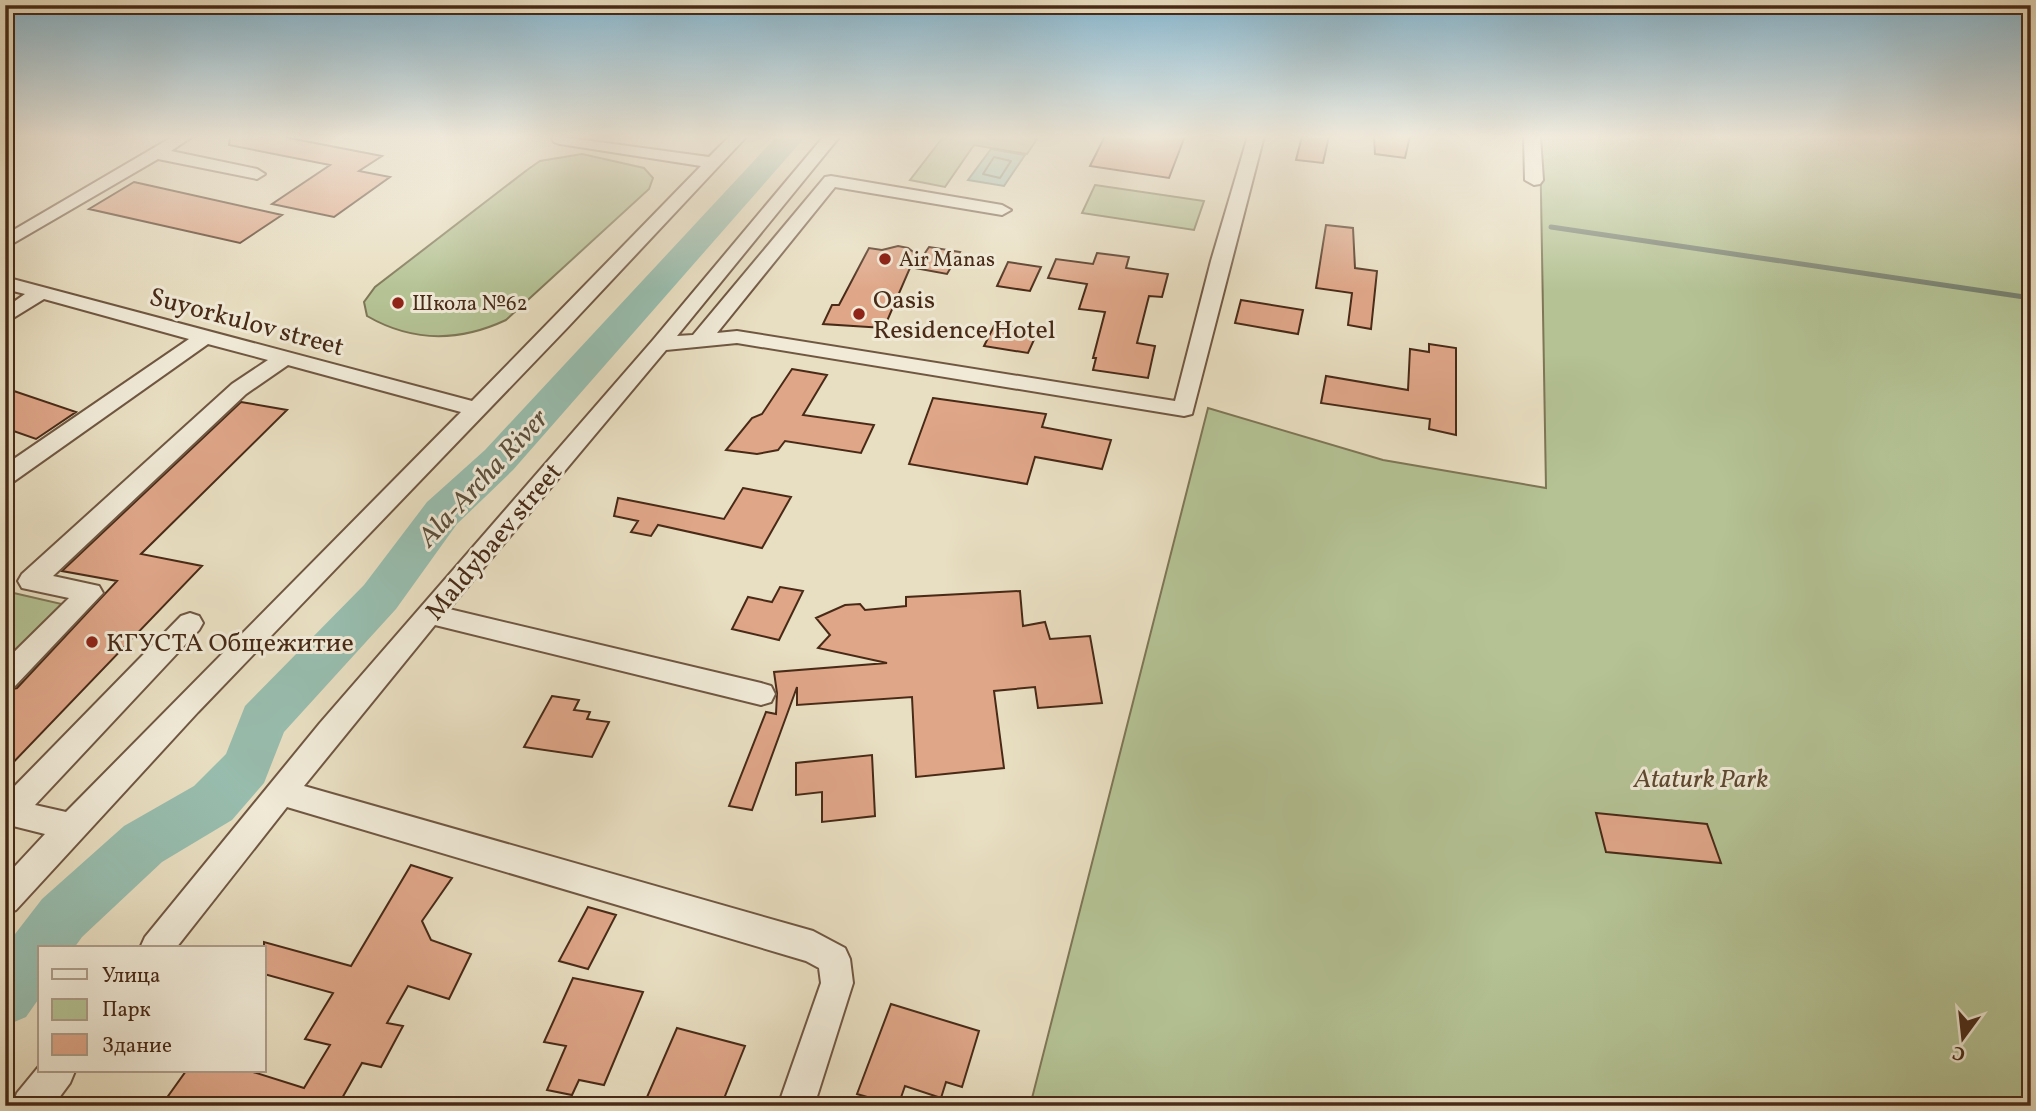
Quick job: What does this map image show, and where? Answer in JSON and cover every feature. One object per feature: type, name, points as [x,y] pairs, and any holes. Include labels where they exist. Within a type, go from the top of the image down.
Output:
[{"type":"street","points":[[5,243],[96,188]]},
{"type":"street","points":[[5,899],[71,827],[689,188]]},
{"type":"street","name":"Maldybaev street","points":[[158,946],[281,792],[789,188]]},
{"type":"street","points":[[699,341],[825,188]]},
{"type":"street","points":[[871,188],[1002,210]]},
{"type":"street","points":[[660,344],[737,337],[1184,409],[1220,261],[1241,188]]},
{"type":"street","name":"Suyorkulov street","points":[[5,283],[475,409]]},
{"type":"street","points":[[5,317],[40,293]]},
{"type":"street","points":[[5,476],[206,336]]},
{"type":"street","points":[[5,678],[90,593],[31,581],[239,388],[285,358]]},
{"type":"street","points":[[430,614],[761,694]]},
{"type":"street","points":[[71,827],[9,812],[190,623]]},
{"type":"street","points":[[281,792],[813,947],[834,959],[837,983],[796,1106]]},
{"type":"street","points":[[30,1106],[57,1072]]},
{"type":"green space","points":[[504,188],[649,188],[506,320],[488,327],[436,336],[401,331],[384,325],[367,316],[364,302],[375,287]]},
{"type":"green space","points":[[1094,188],[1114,188],[1204,201],[1194,230],[1082,213]]},
{"type":"green space","name":"Ataturk Park","points":[[1541,188],[2031,188],[2031,1106],[1030,1106],[1208,408],[1383,460],[1546,488]]},
{"type":"green space","points":[[5,591],[66,605],[5,665]]},
{"type":"building","points":[[124,188],[160,188],[282,215],[240,243],[89,209]]},
{"type":"building","points":[[296,188],[375,188],[334,217],[272,204]]},
{"type":"building","points":[[1326,225],[1353,228],[1355,268],[1377,271],[1371,329],[1348,325],[1352,293],[1316,288]]},
{"type":"building","points":[[898,246],[908,248],[916,254],[884,328],[823,324],[832,305],[839,305],[869,248],[882,250]]},
{"type":"building","points":[[929,247],[960,252],[947,274],[915,268]]},
{"type":"building","points":[[1097,253],[1129,257],[1126,268],[1168,274],[1162,297],[1149,296],[1137,343],[1155,346],[1148,378],[1093,370],[1096,358],[1093,358],[1105,312],[1079,309],[1087,284],[1048,278],[1056,259],[1093,264]]},
{"type":"building","points":[[1008,262],[1041,267],[1030,291],[997,286]]},
{"type":"building","points":[[1241,300],[1303,310],[1298,334],[1235,323]]},
{"type":"building","points":[[995,324],[1038,331],[1028,353],[984,346]]},
{"type":"building","points":[[1429,344],[1456,348],[1456,435],[1429,429],[1430,419],[1321,403],[1326,376],[1408,390],[1410,349],[1429,352]]},
{"type":"building","points":[[792,369],[827,375],[803,415],[874,425],[861,453],[785,441],[778,450],[757,454],[726,450],[752,418],[762,414]]},
{"type":"building","points":[[5,388],[76,412],[36,439],[5,428]]},
{"type":"building","points":[[933,398],[1046,414],[1042,427],[1111,440],[1102,469],[1035,457],[1027,484],[909,464]]},
{"type":"building","points":[[241,402],[287,410],[141,554],[202,566],[5,771],[5,691],[17,688],[117,581],[62,571]]},
{"type":"building","points":[[743,488],[791,497],[762,548],[658,525],[651,536],[631,532],[638,521],[614,516],[618,498],[724,519]]},
{"type":"building","points":[[780,587],[803,591],[779,640],[732,629],[748,597],[772,602]]},
{"type":"building","points":[[1020,591],[1023,626],[1045,622],[1050,639],[1090,636],[1102,703],[1038,708],[1035,687],[994,691],[1004,768],[916,777],[912,697],[797,705],[797,687],[752,810],[729,806],[766,712],[776,714],[774,672],[887,663],[818,648],[830,635],[816,618],[845,605],[860,604],[865,610],[906,606],[906,597]]},
{"type":"building","points":[[552,696],[579,700],[574,710],[590,712],[587,719],[609,722],[592,757],[524,747]]},
{"type":"building","points":[[872,755],[875,816],[822,822],[822,792],[796,795],[796,763]]},
{"type":"building","points":[[1596,813],[1707,824],[1721,863],[1606,852]]},
{"type":"building","points":[[411,865],[452,878],[422,921],[431,940],[471,954],[449,999],[408,986],[387,1023],[403,1026],[381,1067],[362,1063],[341,1100],[346,1102],[345,1106],[161,1106],[185,1072],[253,1072],[304,1088],[330,1045],[305,1039],[333,993],[266,975],[264,942],[351,966]]},
{"type":"building","points":[[588,907],[616,915],[588,969],[559,961]]},
{"type":"building","points":[[573,978],[643,992],[604,1085],[579,1080],[572,1095],[547,1090],[566,1046],[544,1042]]},
{"type":"building","points":[[891,1004],[979,1031],[962,1087],[946,1082],[941,1098],[905,1086],[898,1106],[857,1094]]},
{"type":"building","points":[[677,1028],[745,1046],[721,1106],[679,1106],[647,1097]]},
{"type":"waterway","name":"Ala-Archa River","points":[[42,946],[62,918],[143,844],[213,803],[246,767],[263,721],[380,597],[442,513],[499,460],[745,188]]},
{"type":"waterway","points":[[1551,227],[2031,298]]},
{"type":"waterway","name":"Ala-Archa River","points":[[5,996],[38,951]]},
{"type":"place","name":"Air Manas","points":[[885,259]]},
{"type":"place","name":"Школа №62","points":[[398,303]]},
{"type":"place","name":"Oasis Residence Hotel","points":[[859,314]]},
{"type":"place","name":"КГУСТА Общежитие","points":[[92,642]]}]
